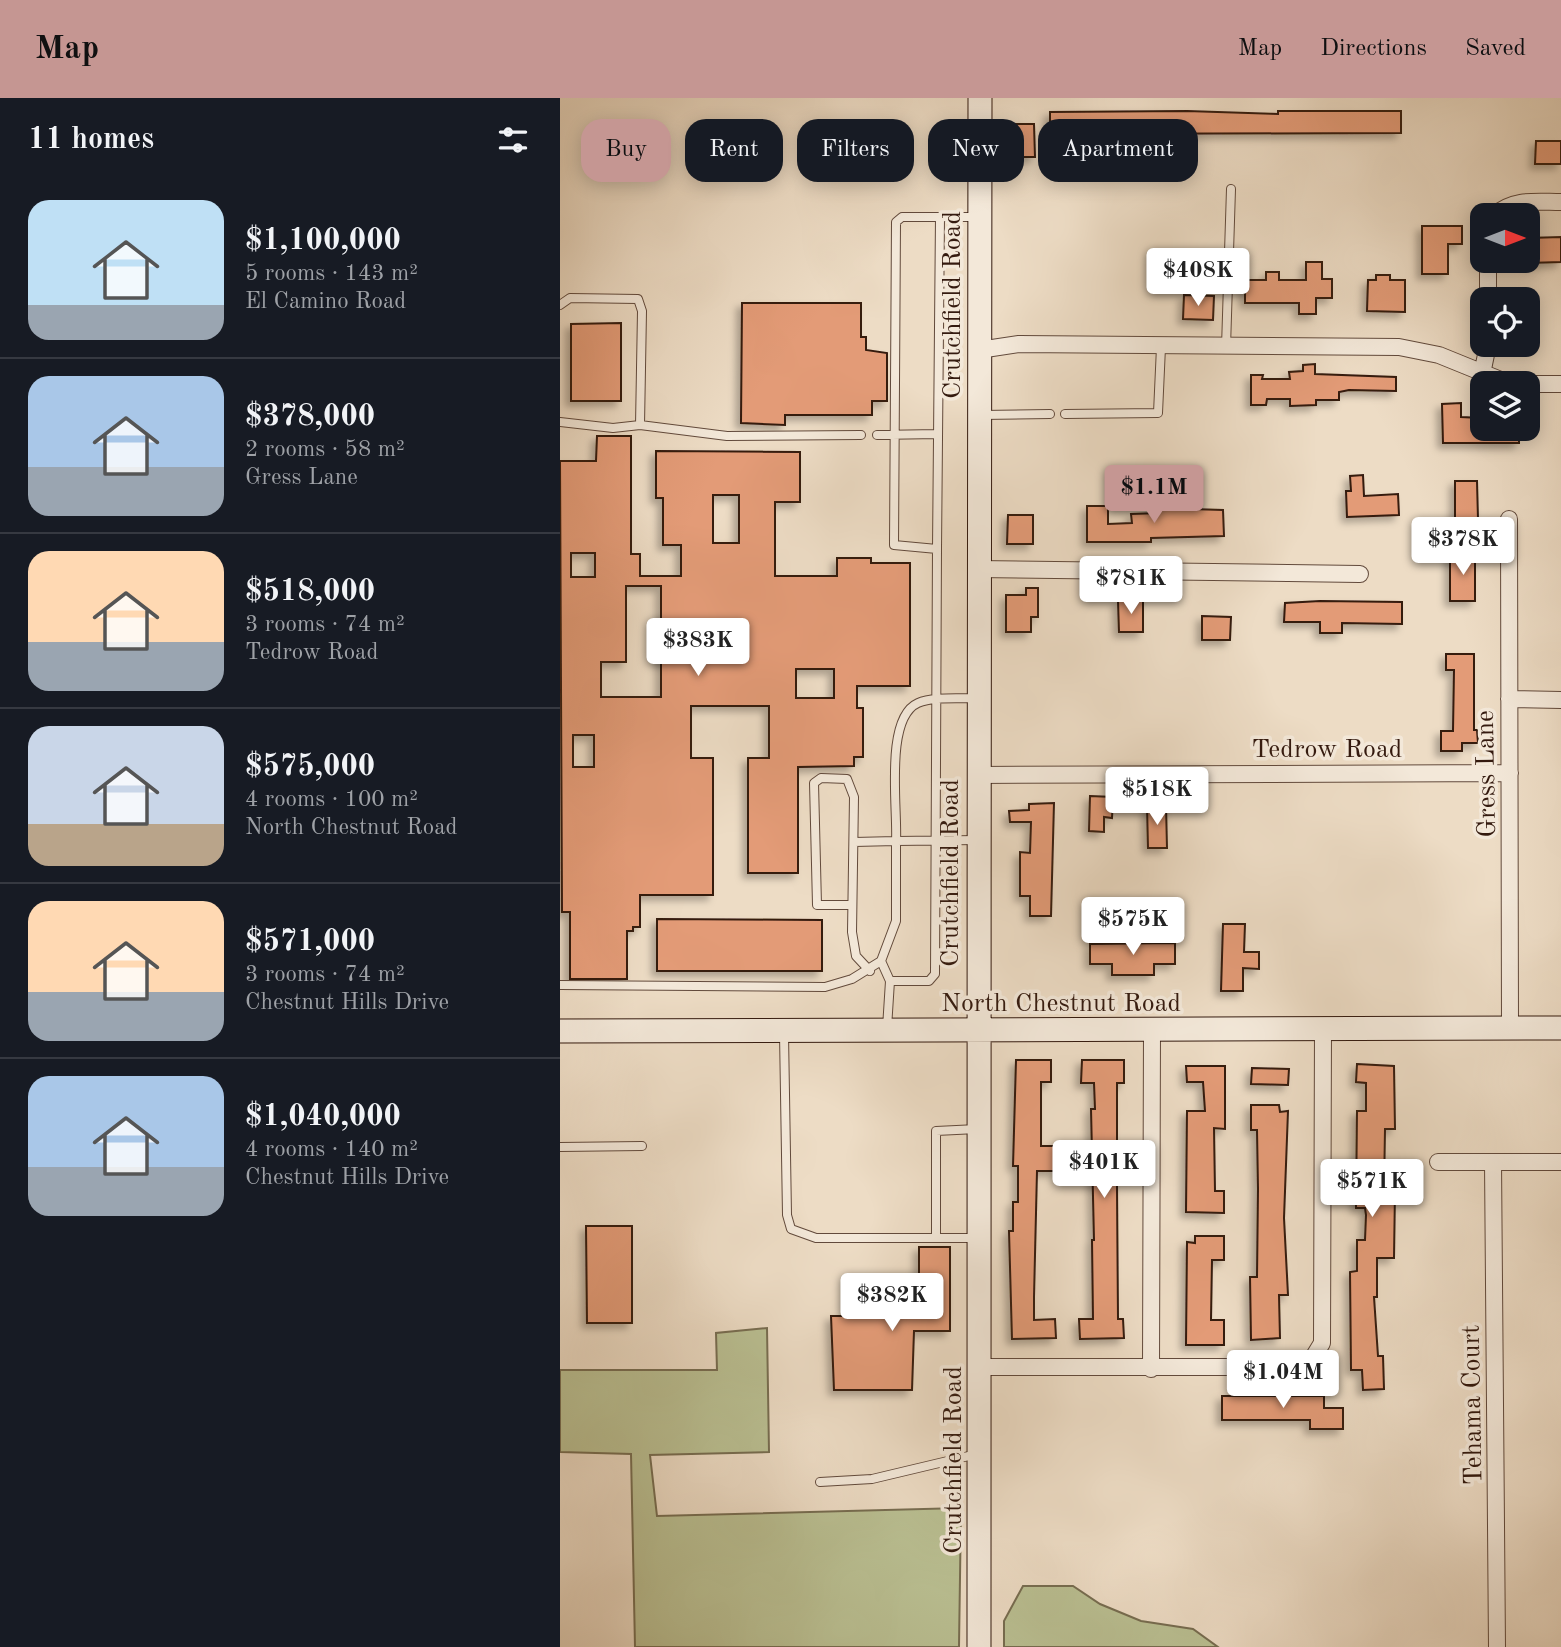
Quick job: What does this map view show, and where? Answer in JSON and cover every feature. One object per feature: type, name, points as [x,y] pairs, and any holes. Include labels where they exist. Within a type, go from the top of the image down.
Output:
[{"type":"street","name":"Crutchfield Road","points":[[979,1647],[977,569],[980,98]]},
{"type":"street","points":[[1516,203],[1561,202]]},
{"type":"street","points":[[979,350],[1019,344],[1399,347],[1439,355],[1475,371]]},
{"type":"street","points":[[1540,384],[1561,384]]},
{"type":"street","name":"Gress Lane","points":[[1509,519],[1510,1028]]},
{"type":"street","points":[[977,569],[1360,574]]},
{"type":"street","points":[[1509,699],[1561,700]]},
{"type":"street","name":"Tedrow Road","points":[[977,775],[1510,773]]},
{"type":"street","name":"North Chestnut Road","points":[[560,1031],[1561,1028]]},
{"type":"street","points":[[1151,1369],[1152,1030]]},
{"type":"street","points":[[980,1367],[1298,1367],[1311,1361],[1322,1343],[1323,1030]]},
{"type":"street","points":[[1438,1162],[1561,1162]]},
{"type":"street","name":"Tehama Court","points":[[1493,1162],[1497,1647]]},
{"type":"lane","points":[[1226,347],[1231,189]]},
{"type":"lane","points":[[937,549],[894,545],[897,222],[902,217],[980,217]]},
{"type":"lane","points":[[890,981],[929,981],[935,974],[934,701],[940,217]]},
{"type":"lane","points":[[560,305],[570,298],[638,299],[642,310],[639,425]]},
{"type":"lane","points":[[1065,414],[1158,412],[1161,347]]},
{"type":"lane","points":[[978,415],[1050,414]]},
{"type":"lane","points":[[560,422],[613,428],[639,425],[727,436],[861,435]]},
{"type":"lane","points":[[877,435],[938,434]]},
{"type":"lane","points":[[560,985],[825,987],[870,971],[881,961],[896,920],[895,759],[900,726],[908,709],[920,701],[977,698]]},
{"type":"lane","points":[[852,905],[817,905],[814,783],[821,778],[847,779],[854,797],[852,932],[856,956],[870,971]]},
{"type":"lane","points":[[854,842],[978,840]]},
{"type":"lane","points":[[881,961],[890,981],[887,1031]]},
{"type":"lane","points":[[784,1031],[787,1215],[791,1229],[816,1238],[980,1237]]},
{"type":"lane","points":[[936,1237],[936,1131],[980,1129]]},
{"type":"lane","points":[[560,1147],[642,1146]]},
{"type":"lane","points":[[820,1482],[872,1479],[980,1453]]},
{"type":"green space","points":[[767,1328],[769,1452],[650,1455],[657,1516],[961,1508],[959,1647],[635,1647],[631,1454],[560,1452],[560,1370],[717,1370],[716,1333]]},
{"type":"green space","points":[[1023,1586],[1073,1586],[1100,1604],[1141,1621],[1193,1629],[1218,1647],[1004,1647],[1004,1621]]},
{"type":"building","points":[[1187,111],[1278,114],[1278,111],[1401,111],[1401,133],[1198,134],[1198,119],[1050,119],[1050,112]]},
{"type":"building","points":[[1024,124],[1034,124],[1035,157],[1024,157]]},
{"type":"building","points":[[1536,141],[1561,141],[1561,164],[1535,164]]},
{"type":"building","points":[[1422,226],[1462,226],[1462,244],[1448,244],[1448,274],[1422,274]]},
{"type":"building","points":[[1561,237],[1561,262],[1540,263],[1540,238]]},
{"type":"building","points":[[1306,262],[1322,262],[1322,279],[1332,279],[1332,298],[1316,298],[1316,314],[1299,314],[1299,303],[1245,303],[1245,280],[1266,280],[1266,272],[1279,272],[1279,280],[1306,280]]},
{"type":"building","points":[[1376,275],[1390,275],[1390,280],[1405,280],[1405,312],[1367,311],[1368,280],[1376,280]]},
{"type":"building","points":[[1184,295],[1214,296],[1213,320],[1183,319]]},
{"type":"building","points":[[742,303],[861,303],[861,337],[866,337],[866,350],[887,353],[887,401],[872,401],[872,415],[785,415],[785,425],[741,423]]},
{"type":"building","points":[[621,323],[621,401],[571,401],[571,324]]},
{"type":"building","points":[[1315,364],[1315,374],[1396,377],[1396,391],[1349,390],[1339,392],[1339,400],[1316,400],[1316,405],[1290,406],[1290,399],[1267,399],[1266,405],[1251,405],[1251,375],[1263,375],[1262,379],[1290,379],[1289,372],[1303,371],[1303,365]]},
{"type":"building","points":[[1461,403],[1461,417],[1470,417],[1470,441],[1519,443],[1443,443],[1442,404]]},
{"type":"building","points":[[597,436],[631,436],[631,554],[640,554],[640,576],[681,576],[681,545],[663,545],[663,498],[656,498],[656,451],[800,452],[800,502],[775,502],[775,576],[837,576],[837,558],[871,558],[871,563],[910,563],[910,686],[857,686],[857,708],[863,708],[863,757],[854,757],[854,766],[798,767],[798,873],[748,873],[748,758],[769,758],[769,706],[691,706],[691,758],[713,758],[713,895],[640,895],[640,927],[627,931],[627,979],[570,979],[570,912],[562,912],[560,461],[596,461]],"holes":[[[713,495],[739,495],[739,543],[713,543]],[[571,553],[595,553],[595,577],[571,577]],[[626,586],[661,586],[661,697],[601,697],[601,662],[626,662]],[[796,669],[834,669],[834,698],[796,698]],[[573,735],[594,735],[594,767],[573,767]]]},
{"type":"building","points":[[1363,475],[1364,496],[1398,494],[1399,515],[1347,517],[1346,491],[1351,491],[1350,476]]},
{"type":"building","points":[[1455,481],[1477,481],[1478,519],[1455,519]]},
{"type":"building","points":[[1087,506],[1108,506],[1108,524],[1132,523],[1131,514],[1159,513],[1159,508],[1223,510],[1224,536],[1151,538],[1151,542],[1087,542]]},
{"type":"building","points":[[1008,515],[1033,515],[1033,544],[1007,544]]},
{"type":"building","points":[[1450,553],[1475,553],[1475,601],[1450,601]]},
{"type":"building","points":[[1026,588],[1038,588],[1038,617],[1031,617],[1031,632],[1006,632],[1006,595],[1026,595]]},
{"type":"building","points":[[1143,600],[1143,632],[1119,632],[1118,601]]},
{"type":"building","points":[[1402,602],[1402,624],[1342,623],[1342,633],[1320,633],[1320,622],[1284,622],[1285,603]]},
{"type":"building","points":[[1202,616],[1231,617],[1230,640],[1202,640]]},
{"type":"building","points":[[1446,654],[1474,654],[1474,730],[1477,730],[1478,743],[1462,743],[1462,751],[1441,751],[1441,731],[1453,731],[1454,670],[1446,670]]},
{"type":"building","points":[[1090,796],[1113,797],[1112,818],[1104,817],[1104,832],[1089,831]]},
{"type":"building","points":[[1054,803],[1051,916],[1030,916],[1030,896],[1020,896],[1020,852],[1030,853],[1031,822],[1010,822],[1009,811],[1029,810],[1029,804]]},
{"type":"building","points":[[1166,805],[1167,848],[1148,848],[1147,806]]},
{"type":"building","points":[[657,919],[822,920],[822,971],[657,971]]},
{"type":"building","points":[[1223,924],[1245,924],[1244,952],[1259,952],[1259,969],[1243,968],[1243,991],[1221,991]]},
{"type":"building","points":[[1175,943],[1175,964],[1154,964],[1154,975],[1112,975],[1112,964],[1090,964],[1090,944]]},
{"type":"building","points":[[1016,1060],[1051,1060],[1051,1082],[1041,1082],[1041,1146],[1054,1146],[1055,1171],[1037,1171],[1034,1320],[1055,1319],[1056,1338],[1012,1339],[1009,1231],[1013,1231],[1013,1202],[1018,1202],[1018,1166],[1013,1166]]},
{"type":"building","points":[[1082,1060],[1124,1060],[1124,1083],[1117,1083],[1117,1186],[1118,1319],[1123,1319],[1124,1338],[1080,1339],[1079,1319],[1093,1319],[1091,1109],[1095,1109],[1094,1083],[1081,1083]]},
{"type":"building","points":[[1357,1064],[1394,1066],[1395,1129],[1385,1129],[1384,1191],[1395,1191],[1394,1258],[1377,1258],[1377,1297],[1374,1297],[1378,1356],[1383,1356],[1384,1389],[1363,1390],[1362,1370],[1351,1370],[1350,1272],[1357,1271],[1357,1240],[1365,1240],[1366,1215],[1365,1208],[1356,1208],[1357,1111],[1366,1111],[1366,1083],[1356,1082]]},
{"type":"building","points":[[1186,1066],[1225,1066],[1225,1129],[1214,1128],[1215,1191],[1224,1191],[1224,1213],[1186,1212],[1187,1111],[1205,1111],[1203,1082],[1187,1082]]},
{"type":"building","points":[[1252,1068],[1289,1069],[1288,1085],[1251,1084]]},
{"type":"building","points":[[1251,1105],[1279,1105],[1280,1112],[1288,1111],[1284,1218],[1288,1295],[1279,1295],[1280,1338],[1251,1340],[1250,1277],[1257,1277],[1258,1189],[1257,1130],[1251,1130]]},
{"type":"building","points":[[586,1226],[632,1226],[632,1323],[587,1323]]},
{"type":"building","points":[[1195,1236],[1224,1236],[1224,1260],[1212,1260],[1211,1320],[1224,1320],[1224,1345],[1186,1345],[1187,1242],[1195,1243]]},
{"type":"building","points":[[919,1247],[950,1247],[950,1331],[914,1331],[912,1390],[834,1390],[831,1316],[919,1316]]},
{"type":"building","points":[[1222,1396],[1324,1396],[1324,1408],[1343,1408],[1343,1429],[1310,1429],[1310,1420],[1222,1420]]}]
